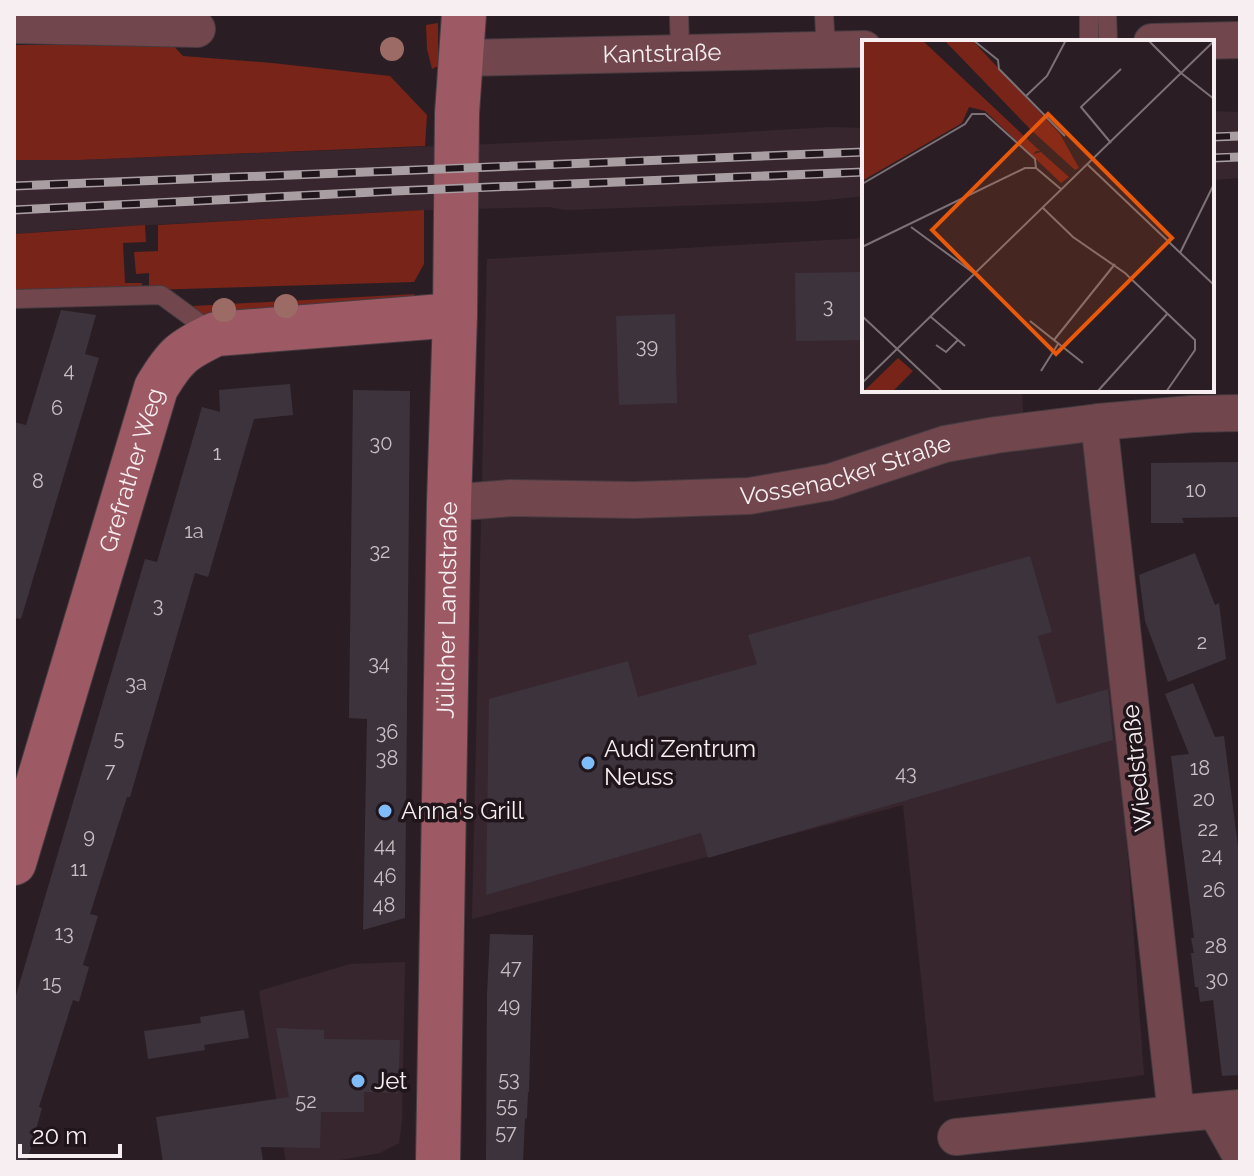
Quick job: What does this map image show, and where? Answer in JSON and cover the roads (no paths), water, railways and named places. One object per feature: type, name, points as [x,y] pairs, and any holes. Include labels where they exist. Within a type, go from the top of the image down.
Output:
[{"type":"main road","name":"Jülicher Landstraße","points":[[438,1162],[457,113],[464,14]]},
{"type":"main road","name":"Grefrather Weg","points":[[14,863],[156,388],[168,367],[186,348],[216,334],[455,315]]},
{"type":"street","points":[[14,25],[197,29]]},
{"type":"street","points":[[1214,41],[1240,40]]},
{"type":"street","name":"Kantstraße","points":[[462,58],[862,49]]},
{"type":"street","name":"Vossenacker Straße","points":[[449,503],[511,498],[634,500],[749,496],[830,482],[945,444],[996,435],[1099,422],[1240,413]]},
{"type":"street","name":"Wiedstraße","points":[[1099,422],[1176,1114]]},
{"type":"street","points":[[956,1137],[1228,1109],[1240,1154]]},
{"type":"lane","points":[[679,14],[680,53]]},
{"type":"lane","points":[[824,14],[826,50]]},
{"type":"lane","points":[[1089,14],[1089,40]]},
{"type":"lane","points":[[1107,14],[1108,40]]},
{"type":"lane","points":[[14,299],[161,295],[216,334]]},
{"type":"railway","points":[[1214,137],[1240,136]]},
{"type":"railway","points":[[14,186],[862,152]]},
{"type":"railway","points":[[1214,158],[1240,157]]},
{"type":"railway","points":[[14,210],[862,172]]},
{"type":"place","name":"Audi Zentrum Neuss","points":[[588,763]]},
{"type":"place","name":"Anna's Grill","points":[[385,811]]},
{"type":"place","name":"Jet","points":[[358,1081]]}]
